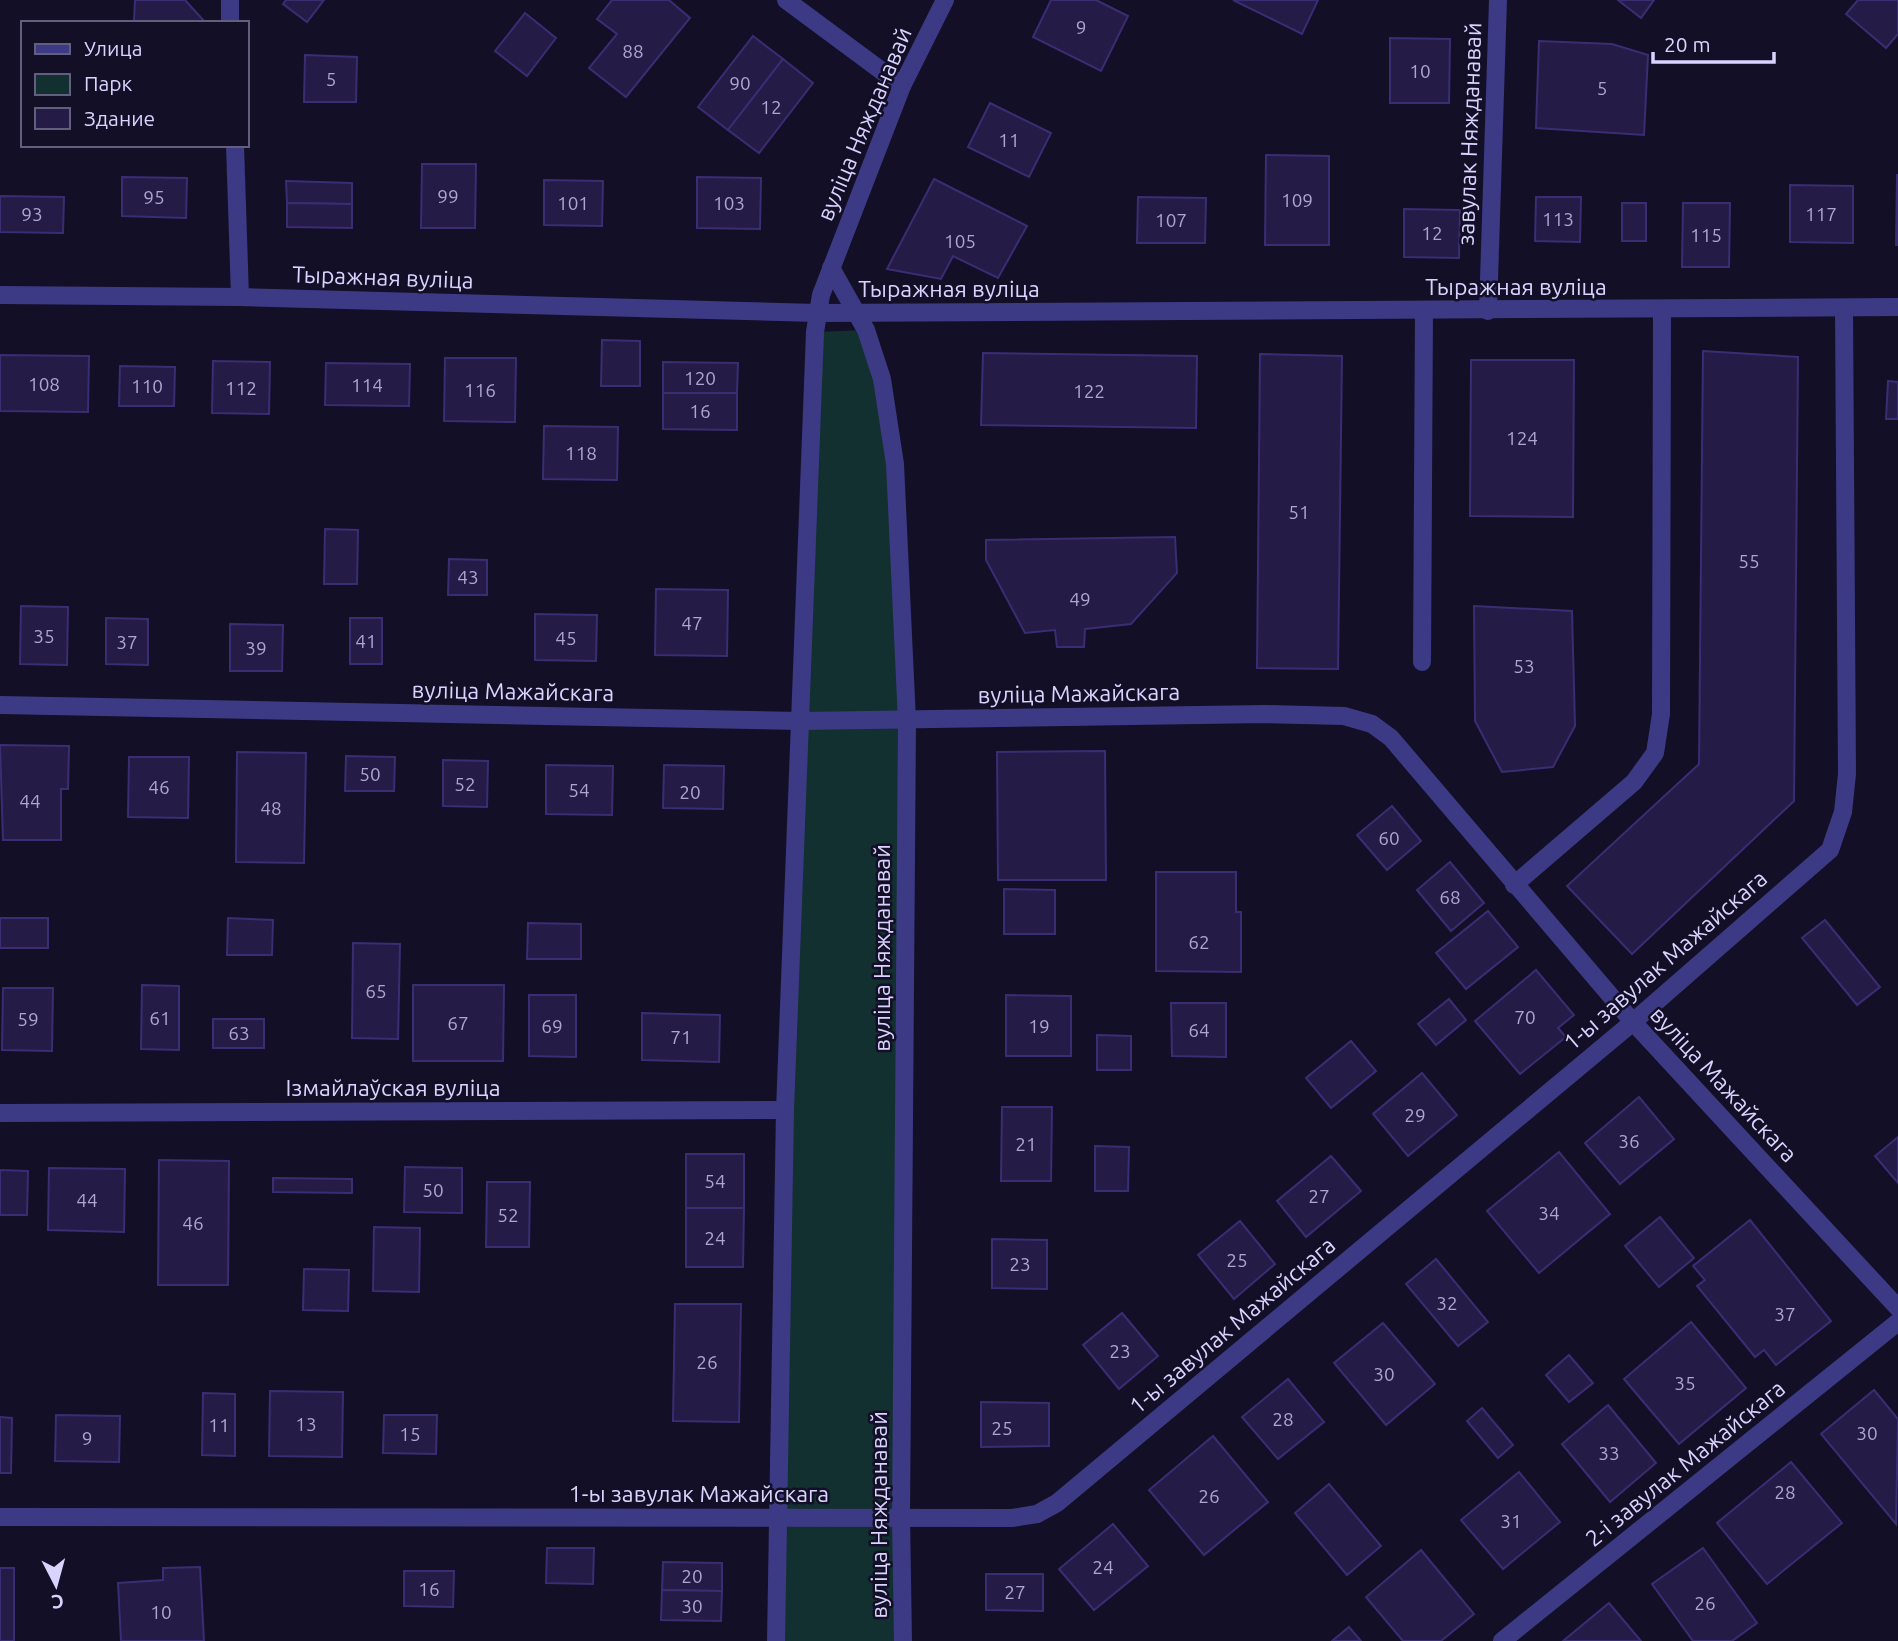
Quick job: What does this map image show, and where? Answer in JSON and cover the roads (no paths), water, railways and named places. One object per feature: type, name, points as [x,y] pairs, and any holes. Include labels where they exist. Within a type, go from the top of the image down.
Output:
[{"type":"street","points":[[230,0],[230,21]]},
{"type":"street","points":[[786,0],[902,86]]},
{"type":"street","name":"вуліца Няжданавай","points":[[776,1641],[785,1111],[817,313],[831,268],[902,86],[945,0]]},
{"type":"street","name":"завулак Няжданавай","points":[[1488,312],[1498,0]]},
{"type":"street","points":[[234,147],[240,298]]},
{"type":"street","name":"вуліца Няжданавай","points":[[831,268],[858,313],[882,379],[895,464],[907,721],[901,1516],[903,1641]]},
{"type":"street","name":"Тыражная вуліца","points":[[0,295],[240,298],[817,313],[1488,312],[1898,307]]},
{"type":"street","name":"1-ы завулак Мажайскага","points":[[0,1517],[1012,1517],[1037,1514],[1057,1503],[1633,1022],[1830,850],[1843,812],[1847,774],[1844,307]]},
{"type":"street","points":[[1514,885],[1634,782],[1655,753],[1661,714],[1662,309]]},
{"type":"street","points":[[1422,662],[1424,311]]},
{"type":"street","name":"вуліца Мажайскага","points":[[0,705],[800,721],[1265,714],[1353,719],[1372,724],[1391,738],[1633,1022],[1898,1308]]},
{"type":"street","name":"Ізмайлаўская вуліца","points":[[0,1113],[785,1111]]},
{"type":"street","name":"2-і завулак Мажайскага","points":[[1502,1641],[1898,1322]]}]
